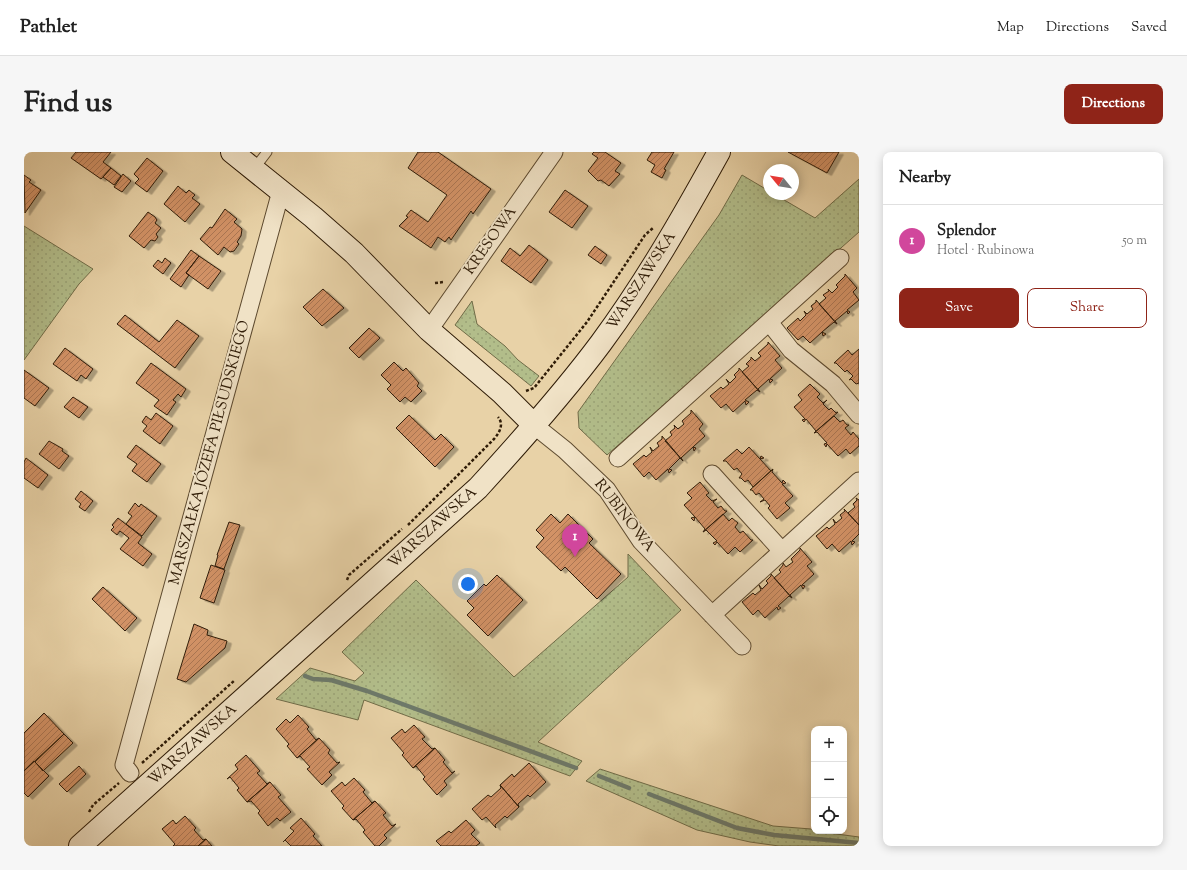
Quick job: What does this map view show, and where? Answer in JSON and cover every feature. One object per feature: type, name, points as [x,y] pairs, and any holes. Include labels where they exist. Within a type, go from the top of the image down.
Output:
[{"type":"main road","points":[[232,152],[281,191],[354,253],[429,330],[502,393],[535,426]]},
{"type":"main road","name":"WARSZAWSKA","points":[[80,846],[478,488],[535,426],[602,342],[671,237],[719,152]]},
{"type":"street","name":"KRESOWA","points":[[429,330],[554,152]]},
{"type":"street","name":"MARSZAŁKA JÓZEFA PIŁSUDSKIEGO","points":[[130,773],[124,765],[281,191]]},
{"type":"street","points":[[618,458],[840,258]]},
{"type":"street","points":[[768,322],[791,350],[832,384],[859,415]]},
{"type":"street","name":"RUBINOWA","points":[[535,426],[565,450],[607,490],[641,541],[742,646]]},
{"type":"street","points":[[712,474],[782,551]]},
{"type":"street","points":[[712,615],[859,481]]},
{"type":"lane","points":[[254,169],[267,152]]},
{"type":"path","points":[[522,388],[528,391],[534,388],[552,367],[587,322],[645,235],[652,230],[656,224]]},
{"type":"green space","points":[[742,175],[763,187],[763,200],[784,200],[815,218],[859,179],[859,232],[607,455],[579,428],[578,412],[719,215]]},
{"type":"green space","points":[[24,226],[93,269],[79,284],[24,360]]},
{"type":"green space","points":[[472,301],[477,324],[505,346],[518,360],[539,376],[531,386],[455,325]]},
{"type":"green space","points":[[628,554],[681,610],[538,742],[582,761],[570,776],[364,700],[358,720],[276,699],[310,668],[355,681],[364,673],[342,652],[416,580],[514,677],[628,577]]},
{"type":"green space","points":[[600,769],[773,826],[811,829],[811,834],[836,834],[859,837],[859,846],[779,846],[750,842],[697,830],[586,781]]},
{"type":"building","points":[[76,152],[111,152],[103,162],[111,168],[101,179],[71,158]]},
{"type":"building","points":[[418,152],[438,152],[491,189],[473,214],[471,211],[451,240],[449,237],[445,242],[438,237],[431,248],[399,226],[408,217],[406,216],[411,210],[428,222],[447,195],[408,168]]},
{"type":"building","points":[[594,152],[605,152],[621,163],[615,171],[620,174],[609,186],[601,180],[598,181],[588,171],[598,158],[592,154]]},
{"type":"building","points":[[652,152],[674,152],[664,169],[666,170],[662,178],[651,172],[655,165],[647,160]]},
{"type":"building","points":[[788,152],[839,152],[827,173]]},
{"type":"building","points":[[147,158],[163,171],[147,192],[135,183],[139,179],[134,174]]},
{"type":"building","points":[[111,168],[121,176],[114,185],[103,177]]},
{"type":"building","points":[[123,174],[131,181],[122,192],[114,187]]},
{"type":"building","points":[[24,175],[31,180],[29,182],[41,190],[25,213]]},
{"type":"building","points":[[178,186],[186,193],[189,190],[195,195],[192,198],[200,204],[185,222],[164,204]]},
{"type":"building","points":[[565,190],[588,206],[572,228],[549,212]]},
{"type":"building","points":[[225,209],[237,219],[234,222],[242,229],[241,236],[237,242],[239,244],[234,251],[230,252],[224,247],[218,255],[200,239],[210,227],[212,228]]},
{"type":"building","points":[[148,212],[155,217],[157,220],[155,223],[161,228],[156,234],[158,237],[155,241],[151,240],[144,248],[129,236]]},
{"type":"building","points":[[529,245],[548,260],[531,283],[501,261],[510,248],[520,256]]},
{"type":"building","points":[[595,246],[607,255],[601,264],[588,255]]},
{"type":"building","points":[[191,250],[199,256],[186,273],[189,275],[181,287],[170,279]]},
{"type":"building","points":[[199,256],[221,271],[208,289],[186,273]]},
{"type":"building","points":[[165,258],[171,263],[163,274],[153,266],[158,260],[162,263]]},
{"type":"building","points":[[845,274],[857,288],[853,292],[859,300],[847,310],[850,312],[848,314],[847,311],[835,321],[837,324],[819,304],[826,298],[823,295],[829,291],[828,289],[832,293],[838,287],[836,285],[845,276]]},
{"type":"building","points":[[323,289],[344,308],[322,326],[303,307]]},
{"type":"building","points":[[816,300],[837,324],[834,322],[810,343],[803,336],[798,340],[787,328],[798,318],[800,321],[806,315],[804,311],[807,314],[813,309],[811,306],[816,302]]},
{"type":"building","points":[[125,315],[159,342],[177,320],[199,336],[175,368],[117,324]]},
{"type":"building","points":[[369,328],[380,338],[359,358],[349,348]]},
{"type":"building","points":[[768,342],[780,356],[775,360],[782,368],[770,379],[773,380],[770,383],[769,379],[758,389],[760,392],[742,372],[749,366],[746,364],[751,357],[755,361],[761,356],[758,353],[768,344]]},
{"type":"building","points":[[65,348],[93,369],[86,379],[81,375],[77,381],[53,364]]},
{"type":"building","points":[[859,349],[859,383],[856,384],[851,379],[849,380],[853,376],[847,370],[845,372],[836,363],[834,363],[848,350],[852,355]]},
{"type":"building","points":[[394,362],[403,371],[406,368],[419,383],[417,386],[422,391],[411,402],[405,397],[400,402],[387,389],[391,385],[381,375]]},
{"type":"building","points":[[151,363],[186,389],[181,397],[178,394],[173,400],[176,402],[167,415],[154,406],[159,400],[136,383]]},
{"type":"building","points":[[739,368],[760,392],[757,390],[745,400],[749,402],[746,405],[745,401],[733,412],[726,404],[721,408],[710,396],[721,387],[723,389],[729,384],[726,379],[730,383],[736,377],[734,375]]},
{"type":"building","points":[[24,370],[49,388],[35,406],[24,398]]},
{"type":"building","points":[[810,384],[820,394],[817,397],[823,403],[827,400],[823,404],[829,410],[831,408],[836,413],[838,412],[814,433],[816,431],[806,419],[804,422],[802,420],[805,419],[794,407],[802,400],[798,395]]},
{"type":"building","points":[[73,397],[88,407],[79,418],[64,407]]},
{"type":"building","points":[[691,410],[703,424],[699,429],[705,436],[681,458],[683,461],[665,441],[672,435],[670,432],[675,428],[674,425],[678,429],[684,424],[682,421],[691,413]]},
{"type":"building","points":[[156,413],[173,426],[160,444],[143,431],[147,426],[142,422],[146,416],[151,420]]},
{"type":"building","points":[[409,415],[435,440],[441,434],[454,447],[435,467],[396,428]]},
{"type":"building","points":[[834,416],[840,422],[843,420],[847,425],[849,425],[845,428],[851,435],[853,432],[859,439],[859,446],[850,454],[846,449],[838,456],[827,444],[826,447],[824,444],[827,443],[817,432],[814,433]]},
{"type":"building","points":[[662,436],[683,461],[680,458],[669,469],[672,470],[669,473],[668,469],[656,480],[649,472],[644,477],[633,464],[644,455],[646,457],[652,452],[650,447],[653,451],[659,446],[657,443],[662,439]]},
{"type":"building","points":[[49,441],[63,449],[62,451],[69,456],[59,469],[39,454]]},
{"type":"building","points":[[136,445],[161,464],[147,482],[132,471],[137,464],[127,457]]},
{"type":"building","points":[[749,447],[771,471],[753,487],[748,480],[745,482],[739,478],[742,474],[737,468],[734,470],[726,461],[723,461],[737,449],[742,454]]},
{"type":"building","points":[[26,458],[48,475],[38,488],[24,478],[24,462]]},
{"type":"building","points":[[773,469],[772,472],[782,483],[783,480],[786,483],[782,484],[793,496],[785,503],[790,508],[777,519],[768,508],[770,506],[765,500],[760,502],[764,499],[759,493],[756,495],[752,490],[750,490]]},
{"type":"building","points":[[700,482],[709,493],[706,495],[712,501],[717,499],[713,502],[718,508],[721,506],[725,511],[727,511],[703,532],[705,529],[684,505],[692,498],[687,493]]},
{"type":"building","points":[[81,491],[93,501],[85,511],[79,507],[81,504],[75,499]]},
{"type":"building","points":[[856,498],[859,500],[859,525],[848,513],[855,507],[853,504],[857,500]]},
{"type":"building","points":[[135,503],[139,507],[141,504],[157,516],[142,536],[126,524],[132,516],[128,513]]},
{"type":"building","points":[[844,509],[859,525],[859,534],[852,541],[855,542],[852,545],[851,541],[839,552],[832,544],[827,549],[816,536],[827,527],[829,529],[835,524],[833,519],[836,523],[842,518],[840,515],[845,511]]},
{"type":"building","points":[[551,514],[560,523],[568,514],[593,539],[589,543],[621,574],[597,599],[565,567],[561,571],[536,547],[544,538],[536,530]]},
{"type":"building","points":[[723,514],[729,521],[732,518],[738,523],[735,527],[740,533],[743,531],[751,540],[753,540],[740,552],[735,547],[728,554],[717,542],[715,545],[713,543],[717,541],[706,530],[703,532]]},
{"type":"building","points":[[118,518],[142,537],[138,543],[152,554],[143,566],[120,549],[129,538],[120,531],[117,535],[111,530],[114,527],[112,525]]},
{"type":"building","points":[[229,522],[240,525],[224,569],[215,566],[217,555]]},
{"type":"building","points":[[800,548],[812,562],[807,566],[814,574],[802,585],[805,586],[803,589],[801,585],[790,595],[792,598],[774,578],[781,572],[779,570],[783,563],[786,567],[793,562],[791,559],[800,550]]},
{"type":"building","points":[[211,565],[225,570],[214,603],[200,598]]},
{"type":"building","points":[[771,574],[792,598],[789,596],[778,606],[781,608],[778,610],[777,607],[765,618],[758,610],[753,615],[742,602],[753,593],[755,595],[761,590],[759,585],[762,589],[768,583],[766,581]]},
{"type":"building","points":[[497,575],[523,600],[488,636],[467,615],[474,608],[467,601],[484,584],[486,586]]},
{"type":"building","points":[[103,587],[137,618],[125,631],[92,599]]},
{"type":"building","points":[[194,624],[208,630],[207,635],[227,641],[225,648],[186,682],[177,679]]},
{"type":"building","points":[[44,713],[64,734],[24,771],[24,733]]},
{"type":"building","points":[[298,715],[309,727],[307,729],[316,740],[319,738],[297,758],[287,746],[289,744],[276,729],[286,719],[290,723]]},
{"type":"building","points":[[414,725],[425,737],[422,739],[432,749],[435,748],[413,768],[402,755],[404,753],[391,738],[402,729],[405,733]]},
{"type":"building","points":[[64,734],[73,743],[43,771],[35,762]]},
{"type":"building","points":[[319,738],[330,750],[328,753],[337,763],[340,762],[329,772],[332,775],[322,785],[307,769],[310,767],[300,756],[297,758]]},
{"type":"building","points":[[435,748],[445,760],[443,762],[452,773],[455,771],[444,781],[447,785],[437,795],[423,779],[425,777],[416,766],[413,768]]},
{"type":"building","points":[[246,755],[260,771],[257,773],[267,784],[270,782],[247,802],[237,790],[239,788],[230,777],[227,779],[238,769],[235,765]]},
{"type":"building","points":[[34,761],[49,776],[28,797],[24,793],[24,771]]},
{"type":"building","points":[[529,763],[546,782],[530,797],[528,795],[518,804],[519,807],[500,785],[512,774],[514,777]]},
{"type":"building","points":[[79,766],[86,774],[67,792],[59,784]]},
{"type":"building","points":[[354,778],[365,790],[363,792],[372,803],[375,801],[353,820],[342,808],[344,806],[331,791],[342,782],[345,786]]},
{"type":"building","points":[[270,782],[281,795],[278,797],[291,812],[280,821],[277,818],[268,826],[258,813],[260,811],[251,801],[247,802]]},
{"type":"building","points":[[500,785],[519,807],[507,818],[505,816],[495,825],[496,828],[486,817],[482,820],[472,809],[488,795],[491,797],[501,788]]},
{"type":"building","points":[[375,801],[386,813],[383,815],[392,826],[396,824],[384,835],[387,838],[379,846],[375,846],[363,832],[365,830],[356,819],[353,820]]},
{"type":"building","points":[[185,816],[196,828],[194,830],[203,840],[206,839],[198,846],[173,846],[175,844],[162,829],[173,820],[176,824]]},
{"type":"building","points":[[301,818],[315,834],[313,836],[322,846],[291,846],[285,840],[294,831],[290,828]]},
{"type":"building","points":[[466,820],[475,830],[471,834],[480,843],[476,846],[441,846],[436,841],[449,831],[451,833]]},
{"type":"building","points":[[206,839],[212,846],[198,846]]},
{"type":"waterway","points":[[305,676],[313,679],[331,680],[367,691],[576,768]]},
{"type":"waterway","points":[[599,776],[629,788]]},
{"type":"waterway","points":[[649,794],[737,828],[774,835],[859,843]]},
{"type":"place","name":"Splendor","points":[[575,557]]}]
